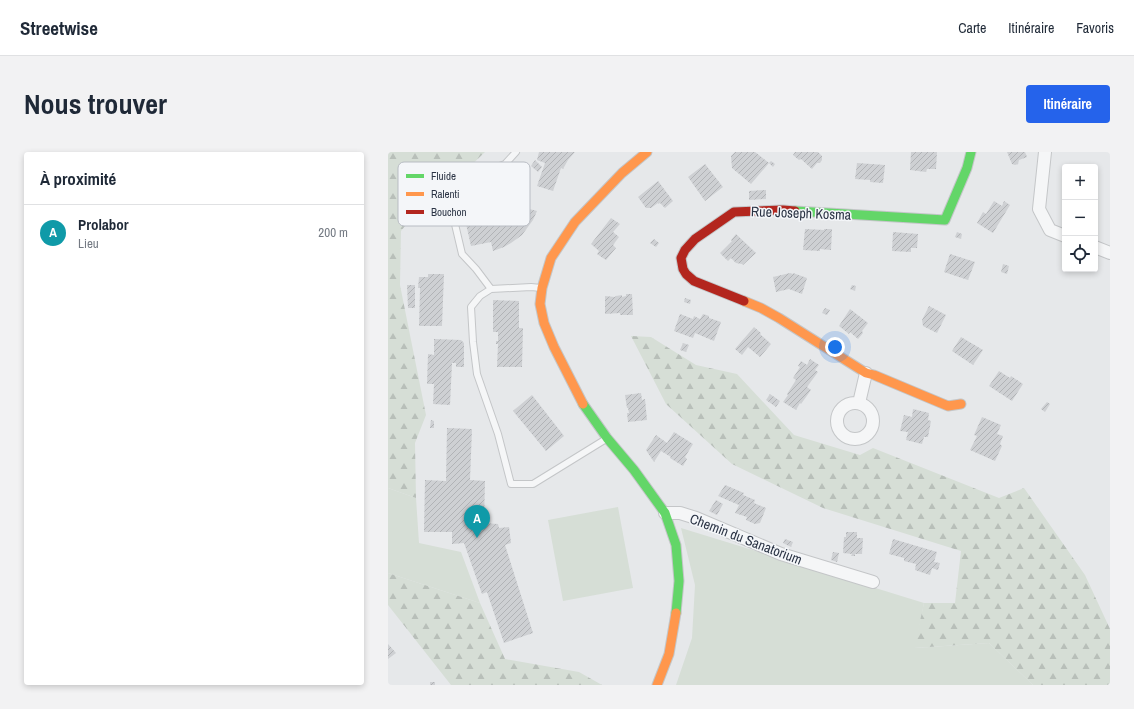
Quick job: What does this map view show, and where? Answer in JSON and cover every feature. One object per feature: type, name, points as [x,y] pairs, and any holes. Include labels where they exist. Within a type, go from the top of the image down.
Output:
[{"type":"street","name":"Chemin du Sanatorium","points":[[647,152],[622,173],[576,222],[551,258],[542,288],[540,304],[544,323],[554,347],[581,401],[607,438],[634,470],[665,513],[676,545],[679,581],[677,609],[669,654],[656,685]]},
{"type":"street","name":"Rue Joseph Kosma","points":[[961,404],[948,406],[866,373],[761,308],[694,281],[686,274],[681,258],[685,250],[695,239],[734,212],[783,210],[944,220],[967,168],[971,152]]},
{"type":"street","points":[[1045,152],[1039,210],[1050,230],[1062,235]]},
{"type":"street","points":[[1098,248],[1110,253]]},
{"type":"street","points":[[858,403],[866,373]]},
{"type":"street","name":"Chemin du Sanatorium","points":[[665,513],[680,513],[696,518],[781,554],[872,582]]},
{"type":"lane","points":[[507,162],[516,152]]},
{"type":"lane","points":[[455,226],[462,254],[476,269],[491,289]]},
{"type":"lane","points":[[542,288],[531,287],[491,289],[480,296],[471,307],[477,374],[498,434],[511,484],[533,484],[607,438]]},
{"type":"green space","points":[[388,152],[485,152],[475,162],[398,162],[398,226],[405,226],[401,231],[400,285],[426,415],[415,443],[416,498],[388,488]]},
{"type":"green space","points":[[631,336],[651,337],[696,365],[737,374],[794,435],[860,455],[873,448],[999,498],[1024,488],[1085,575],[1110,629],[1110,685],[1033,685],[989,643],[914,648],[924,603],[955,603],[961,551],[823,508],[732,464],[666,404]]},
{"type":"green space","points":[[388,488],[416,498],[419,543],[461,552],[480,603],[388,573]]},
{"type":"green space","points":[[618,507],[633,588],[563,601],[548,520]]},
{"type":"green space","points":[[681,528],[924,603],[915,648],[989,643],[1033,685],[676,685],[692,638],[695,585]]},
{"type":"green space","points":[[388,573],[480,603],[505,659],[579,672],[602,685],[451,685],[388,605]]},
{"type":"building","points":[[539,152],[575,152],[563,169],[561,168],[553,191],[537,186],[545,163],[537,160]]},
{"type":"building","points":[[735,152],[755,152],[769,163],[751,184],[732,168],[731,156]]},
{"type":"building","points":[[795,152],[818,152],[822,156],[822,160],[812,169],[801,159],[799,160],[793,155]]},
{"type":"building","points":[[911,152],[937,152],[936,169],[927,169],[926,172],[910,170]]},
{"type":"building","points":[[1007,152],[1025,152],[1027,157],[1019,160],[1018,164],[1015,165],[1012,164]]},
{"type":"building","points":[[535,160],[542,167],[538,172],[531,166]]},
{"type":"building","points":[[771,161],[775,164],[773,167],[769,163]]},
{"type":"building","points":[[857,163],[885,165],[883,183],[855,179]]},
{"type":"building","points":[[705,164],[723,187],[705,201],[688,177]]},
{"type":"building","points":[[658,181],[673,201],[665,208],[658,203],[651,208],[646,208],[638,197]]},
{"type":"building","points":[[766,190],[766,199],[749,200],[749,191]]},
{"type":"building","points":[[994,201],[1002,206],[1004,201],[1010,205],[993,233],[977,223],[983,212],[986,214]]},
{"type":"building","points":[[530,209],[537,211],[530,224]]},
{"type":"building","points":[[611,218],[620,224],[613,232],[619,237],[613,245],[616,248],[606,260],[597,254],[599,251],[591,244]]},
{"type":"building","points":[[466,226],[529,226],[522,235],[511,243],[493,251],[491,242],[471,246]]},
{"type":"building","points":[[805,229],[832,229],[831,250],[803,250]]},
{"type":"building","points":[[893,232],[918,234],[917,248],[911,248],[911,252],[892,251]]},
{"type":"building","points":[[957,232],[962,234],[961,239],[955,237]]},
{"type":"building","points":[[736,234],[756,253],[743,265],[736,263],[731,258],[728,261],[720,253],[732,241],[731,240]]},
{"type":"building","points":[[654,239],[659,243],[656,247],[650,243]]},
{"type":"building","points":[[950,254],[975,262],[968,280],[944,272]]},
{"type":"building","points":[[1003,264],[1009,266],[1007,274],[1001,272]]},
{"type":"building","points":[[790,273],[807,278],[802,294],[789,289],[776,292],[773,277]]},
{"type":"building","points":[[428,274],[444,274],[442,326],[419,326],[419,277],[428,277]]},
{"type":"building","points":[[407,285],[415,285],[415,308],[408,308]]},
{"type":"building","points":[[852,285],[856,286],[855,291],[850,289]]},
{"type":"building","points":[[626,294],[632,294],[633,315],[620,315],[620,313],[605,314],[605,296],[615,297],[622,295],[622,297],[626,296]]},
{"type":"building","points":[[685,298],[691,300],[690,304],[684,302]]},
{"type":"building","points":[[493,300],[519,301],[519,328],[523,328],[522,367],[497,367],[498,344],[496,344],[496,341],[498,341],[498,332],[493,332]]},
{"type":"building","points":[[929,306],[946,315],[937,333],[923,326],[922,320]]},
{"type":"building","points":[[825,308],[830,310],[827,315],[822,313]]},
{"type":"building","points":[[850,309],[868,323],[858,339],[850,332],[849,334],[839,326]]},
{"type":"building","points":[[680,314],[693,319],[694,316],[700,319],[703,314],[709,316],[709,318],[721,322],[714,341],[695,333],[693,338],[674,331]]},
{"type":"building","points":[[754,327],[771,344],[760,357],[748,347],[742,355],[735,349]]},
{"type":"building","points":[[961,337],[983,350],[973,365],[952,351]]},
{"type":"building","points":[[434,339],[461,340],[464,343],[464,367],[456,367],[456,363],[452,363],[450,405],[433,404],[434,384],[427,384],[428,354],[434,355]]},
{"type":"building","points":[[683,343],[689,345],[686,352],[680,350]]},
{"type":"building","points":[[810,359],[819,365],[815,370],[818,372],[807,387],[811,390],[796,410],[783,402],[796,380],[793,378],[800,367],[798,366],[801,361],[807,365]]},
{"type":"building","points":[[999,371],[1010,378],[1011,376],[1023,384],[1012,401],[989,386]]},
{"type":"building","points":[[641,393],[642,400],[645,399],[647,420],[628,422],[627,413],[629,413],[625,395]]},
{"type":"building","points":[[770,394],[780,401],[776,407],[766,400]]},
{"type":"building","points":[[532,395],[564,436],[546,451],[513,411]]},
{"type":"building","points":[[1047,402],[1050,404],[1045,412],[1041,409]]},
{"type":"building","points":[[913,409],[929,413],[928,420],[931,421],[928,437],[924,437],[922,444],[906,440],[908,432],[900,431],[904,415],[912,417]]},
{"type":"building","points":[[982,417],[1001,425],[997,434],[1003,436],[1000,444],[1002,446],[995,461],[970,450],[977,436],[974,435]]},
{"type":"building","points":[[431,420],[434,421],[434,428],[430,428]]},
{"type":"building","points":[[447,428],[472,429],[470,480],[485,481],[484,523],[498,524],[499,528],[509,527],[511,543],[505,545],[533,633],[504,643],[487,592],[482,594],[464,543],[452,544],[452,532],[424,532],[425,480],[446,481]]},
{"type":"building","points":[[674,432],[693,444],[685,457],[687,459],[683,466],[661,451],[654,462],[646,450],[656,435],[667,443]]},
{"type":"building","points":[[725,485],[744,493],[743,495],[755,500],[754,503],[766,508],[760,523],[755,524],[746,520],[747,517],[735,513],[739,505],[718,496]]},
{"type":"building","points":[[716,500],[723,504],[717,515],[709,511]]},
{"type":"building","points":[[846,532],[857,532],[857,538],[863,538],[862,554],[855,554],[855,556],[851,556],[852,554],[843,553],[844,537],[846,537]]},
{"type":"building","points":[[785,539],[793,542],[791,547],[783,543]]},
{"type":"building","points":[[893,539],[937,552],[934,562],[940,563],[938,570],[932,568],[930,575],[915,570],[916,564],[904,561],[904,558],[889,554]]},
{"type":"building","points":[[833,552],[839,553],[837,562],[831,560]]},
{"type":"building","points":[[388,644],[396,653],[388,659]]},
{"type":"building","points":[[430,682],[435,682],[435,685],[430,685]]},
{"type":"traffic: fast","points":[[795,211],[945,220],[967,168],[971,152]]},
{"type":"traffic: fast","points":[[583,404],[607,438],[634,470],[665,513],[676,545],[679,581],[676,613]]},
{"type":"traffic: slow","points":[[583,404],[554,347],[544,323],[540,304],[542,288],[551,258],[575,222],[622,173],[647,152]]},
{"type":"traffic: slow","points":[[744,301],[779,318],[866,373],[948,406],[961,404]]},
{"type":"traffic: slow","points":[[657,685],[669,654],[676,613]]},
{"type":"traffic: jam","points":[[744,301],[694,281],[683,269],[681,258],[685,250],[695,239],[734,212],[795,211]]},
{"type":"place","name":"Prolabor","points":[[477,538]]}]
